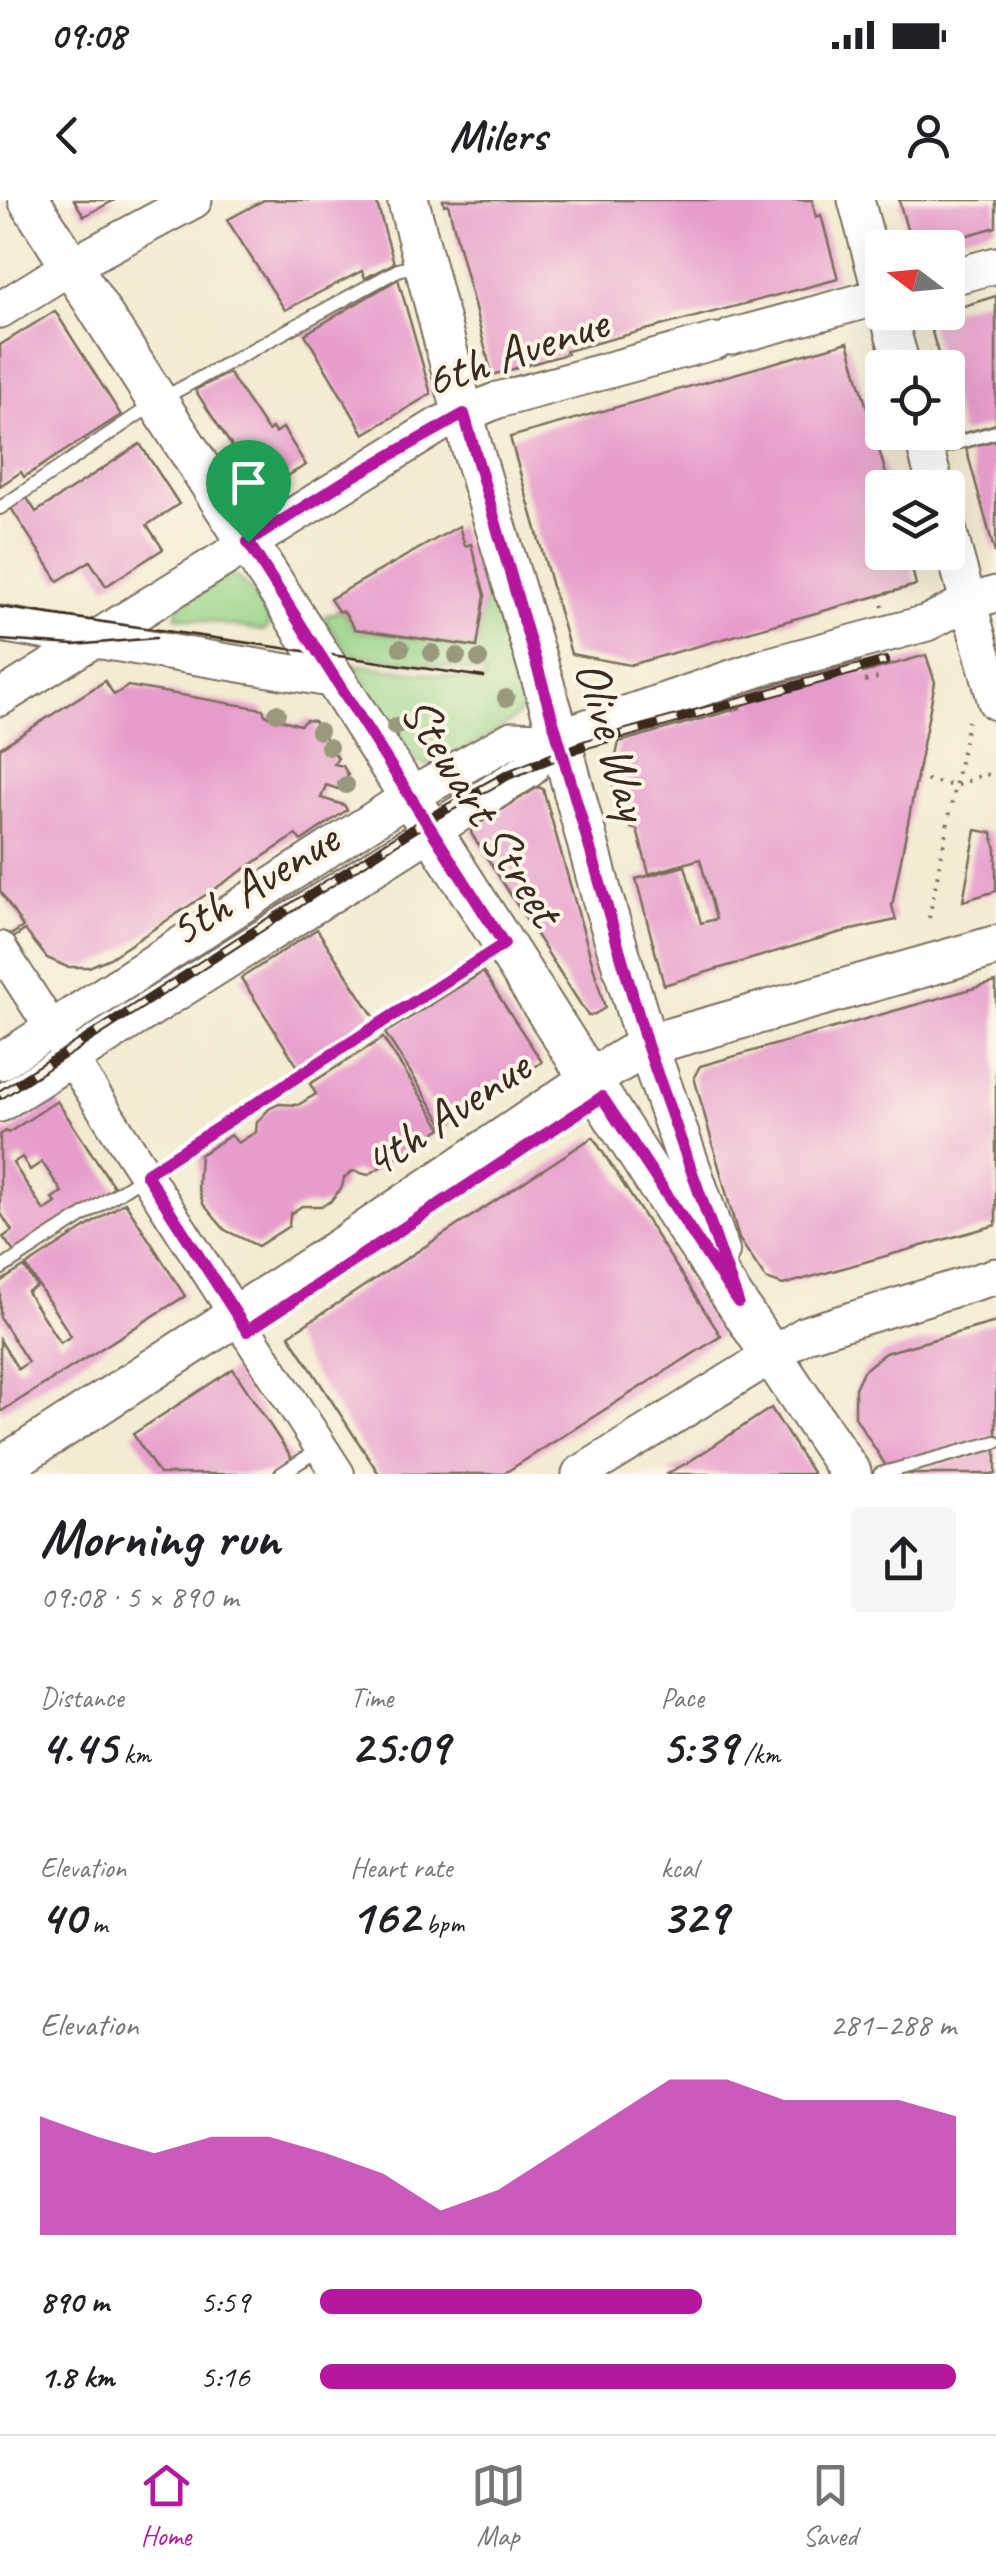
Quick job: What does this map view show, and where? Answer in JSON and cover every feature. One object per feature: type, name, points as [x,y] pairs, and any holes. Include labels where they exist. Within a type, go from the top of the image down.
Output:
[{"type":"main road","name":"Stewart Street","points":[[29,200],[590,1079],[772,1354],[859,1472]]},
{"type":"main road","points":[[0,310],[71,266],[194,200]]},
{"type":"main road","name":"Olive Way","points":[[408,200],[554,737],[647,1045],[738,1302]]},
{"type":"main road","points":[[856,200],[865,233]]},
{"type":"main road","points":[[965,273],[996,265]]},
{"type":"main road","name":"6th Avenue","points":[[0,698],[364,469],[464,414],[498,400],[865,301]]},
{"type":"main road","points":[[965,564],[982,598],[982,712]]},
{"type":"main road","points":[[554,737],[767,666],[927,623],[982,598]]},
{"type":"main road","points":[[0,624],[336,680]]},
{"type":"main road","name":"5th Avenue","points":[[0,1104],[62,1043],[421,813],[530,770],[554,737]]},
{"type":"main road","name":"4th Avenue","points":[[0,1468],[647,1045],[996,946]]},
{"type":"main road","name":"5th Avenue","points":[[0,1062],[62,1043]]},
{"type":"main road","points":[[580,1474],[823,1326],[996,1276]]},
{"type":"street","points":[[0,948],[330,1461]]},
{"type":"lane","points":[[4,505],[158,401],[398,270],[425,264]]},
{"type":"lane","points":[[965,436],[996,432]]},
{"type":"lane","points":[[0,1269],[504,944]]},
{"type":"lane","points":[[859,1472],[996,1442]]},
{"type":"lane","points":[[281,1474],[330,1461]]},
{"type":"path","points":[[879,595],[883,607]]},
{"type":"path","points":[[865,682],[875,678]]},
{"type":"path","points":[[929,918],[956,786],[982,712]]},
{"type":"path","points":[[916,778],[956,786],[984,774],[994,775]]},
{"type":"green space","points":[[232,575],[258,602],[269,621],[267,629],[176,616],[179,605]]},
{"type":"green space","points":[[496,592],[524,688],[524,706],[494,733],[430,767],[414,760],[353,664],[484,681],[485,673],[347,653],[324,617],[344,612],[355,629],[477,647],[485,595]]},
{"type":"building","points":[[74,200],[115,200],[84,216]]},
{"type":"building","points":[[264,200],[376,200],[394,263],[365,278],[362,271],[285,310],[227,220]]},
{"type":"building","points":[[443,200],[812,200],[816,217],[821,215],[838,279],[566,351],[567,354],[492,375],[448,204],[444,205]]},
{"type":"building","points":[[899,200],[996,200],[996,227],[965,236],[965,230],[907,230]]},
{"type":"building","points":[[398,279],[431,394],[364,434],[305,334]]},
{"type":"building","points":[[996,296],[996,424],[965,433],[965,350],[937,350],[932,330],[965,330],[965,306]]},
{"type":"building","points":[[55,311],[121,415],[24,477],[21,472],[0,486],[0,345]]},
{"type":"building","points":[[848,342],[865,401],[865,450],[879,450],[885,470],[865,470],[865,570],[912,570],[916,585],[630,665],[571,654],[510,437]]},
{"type":"building","points":[[229,373],[268,431],[272,428],[275,433],[283,428],[306,465],[261,491],[195,390]]},
{"type":"building","points":[[996,440],[996,553],[995,553],[966,448]]},
{"type":"building","points":[[140,444],[179,504],[147,525],[163,549],[106,586],[90,561],[58,581],[9,505],[25,495],[36,512]]},
{"type":"building","points":[[459,526],[465,546],[471,544],[485,595],[477,647],[355,629],[330,599]]},
{"type":"building","points":[[926,655],[935,682],[892,906],[896,920],[838,933],[664,985],[636,879],[685,866],[701,923],[716,919],[700,859],[649,874],[637,830],[631,828],[611,780],[619,742],[740,708],[737,695],[860,661],[863,673]]},
{"type":"building","points":[[105,681],[114,695],[128,686],[263,709],[265,715],[300,725],[306,720],[314,721],[317,733],[328,742],[326,748],[338,758],[334,764],[343,766],[348,775],[346,783],[338,789],[326,785],[321,798],[344,805],[347,810],[301,841],[296,835],[110,958],[89,967],[67,967],[47,958],[25,930],[0,947],[0,942],[23,927],[0,891],[0,748]]},
{"type":"building","points":[[538,787],[543,789],[605,1008],[593,1015],[588,1016],[471,833],[472,828]]},
{"type":"building","points":[[976,830],[992,833],[996,891],[963,901]]},
{"type":"building","points":[[317,929],[376,1020],[300,1070],[241,978]]},
{"type":"building","points":[[483,972],[542,1062],[445,1126],[385,1033]]},
{"type":"building","points":[[996,982],[996,1225],[783,1285],[766,1279],[739,1239],[694,1077],[700,1066]]},
{"type":"building","points":[[383,1038],[442,1128],[368,1175],[353,1171],[344,1178],[330,1202],[302,1206],[290,1214],[289,1226],[258,1246],[225,1230],[203,1204],[198,1186],[200,1155],[231,1135],[238,1143],[256,1132],[257,1122],[270,1108],[279,1104],[298,1105],[316,1094],[310,1084]]},
{"type":"building","points":[[57,1101],[116,1190],[16,1255],[3,1237],[12,1231],[0,1212],[0,1135]],"holes":[[[22,1157],[30,1170],[42,1162],[62,1192],[52,1198],[56,1203],[44,1211],[13,1163]]]},
{"type":"building","points":[[593,1137],[721,1336],[503,1474],[379,1474],[289,1335]]},
{"type":"building","points":[[125,1202],[185,1296],[0,1412],[0,1340],[18,1369],[28,1362],[0,1318],[0,1282],[24,1267],[37,1286],[27,1292],[60,1343],[71,1336],[26,1266]]},
{"type":"building","points":[[996,1322],[996,1436],[886,1466],[855,1417],[855,1388],[863,1371],[885,1353]]},
{"type":"building","points":[[233,1369],[293,1460],[272,1474],[159,1474],[133,1434]]},
{"type":"building","points":[[771,1408],[813,1474],[666,1474],[687,1463]]},
{"type":"building","points":[[996,1449],[996,1474],[907,1473]]},
{"type":"tram line","points":[[0,607],[484,677]]},
{"type":"tram line","points":[[0,640],[74,645],[156,638]]},
{"type":"railway","points":[[0,1095],[432,817],[508,775],[587,744],[885,661]]},
{"type":"route","points":[[464,414],[647,1045],[738,1302],[602,1097],[247,1331],[146,1174],[504,944],[248,542],[350,478],[464,414]]}]
